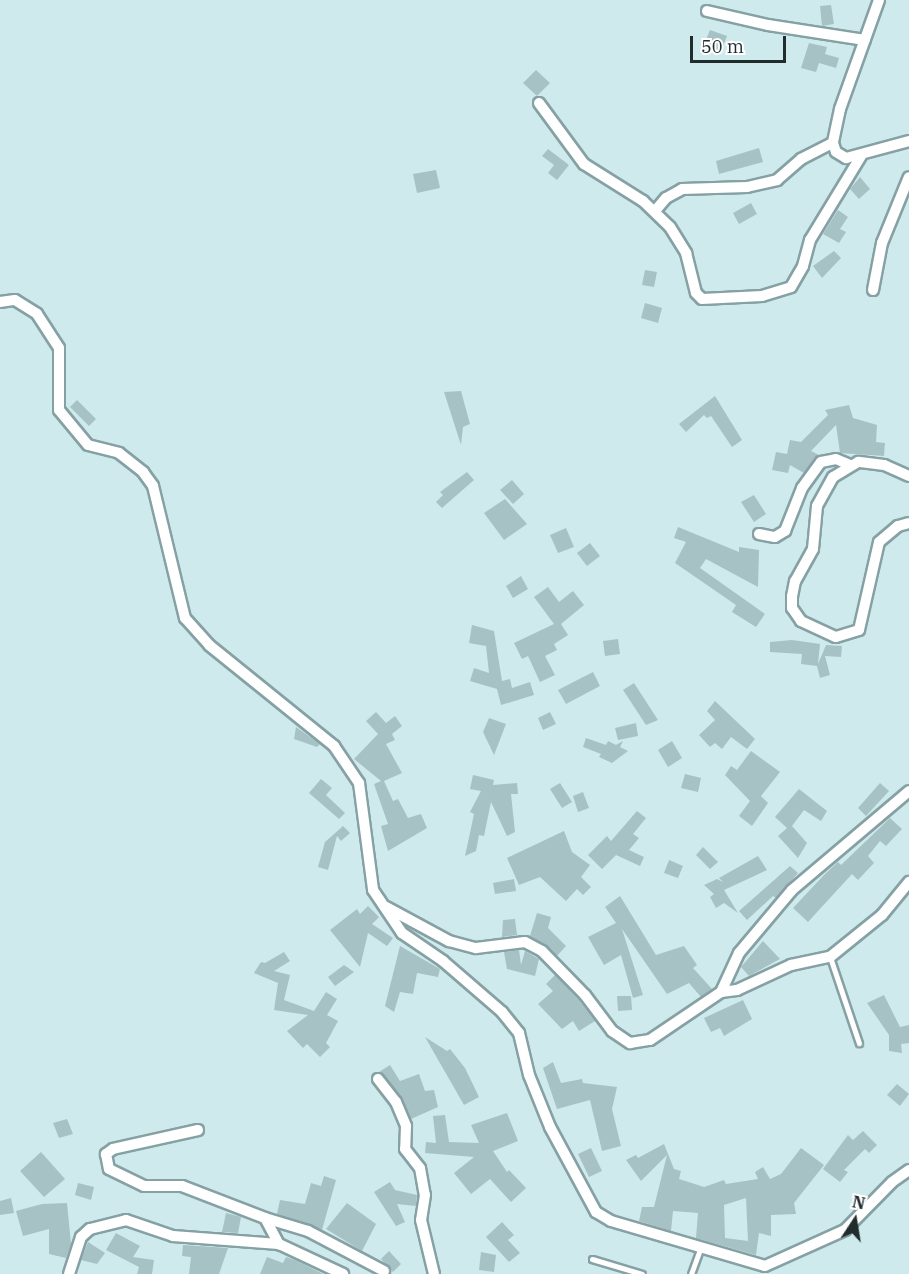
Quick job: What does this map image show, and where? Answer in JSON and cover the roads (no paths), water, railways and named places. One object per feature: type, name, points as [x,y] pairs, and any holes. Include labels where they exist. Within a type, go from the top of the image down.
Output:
[{"type":"street","points":[[879,0],[840,110],[833,143],[836,152],[846,158],[861,156],[909,141]]},
{"type":"street","points":[[707,11],[768,26],[865,40]]},
{"type":"street","points":[[539,103],[584,165],[655,211],[686,253],[696,293],[702,299],[762,296],[791,287],[803,266],[810,240],[861,156]]},
{"type":"street","points":[[655,211],[666,198],[682,189],[747,187],[777,180],[801,159],[833,143]]},
{"type":"street","points":[[873,290],[882,243],[909,177]]},
{"type":"street","points":[[0,302],[15,300],[37,314],[59,348],[59,410],[88,445],[120,453],[143,472],[153,486],[185,618],[209,645],[334,746],[359,783],[373,890],[402,933],[416,947],[443,961],[502,1012],[519,1034],[529,1075],[549,1127],[596,1212],[611,1221],[700,1249],[765,1266],[795,1256],[845,1230],[892,1182],[909,1170]]},
{"type":"street","points":[[759,534],[775,537],[785,531],[802,489],[820,462],[836,459],[848,464],[871,462],[909,476]]},
{"type":"street","points":[[848,464],[832,477],[817,506],[813,549],[795,581],[792,596],[792,608],[801,621],[836,637],[859,630],[879,542],[898,526],[909,523]]},
{"type":"street","points":[[721,992],[739,953],[792,890],[909,791]]},
{"type":"street","points":[[383,905],[448,941],[476,948],[525,942],[542,951],[585,995],[612,1031],[630,1043],[650,1040],[721,992],[736,990],[791,965],[830,957],[882,915],[909,882]]},
{"type":"street","points":[[378,1079],[396,1102],[406,1126],[405,1149],[420,1168],[425,1195],[421,1221],[434,1274]]},
{"type":"street","points":[[198,1130],[113,1149],[106,1154],[107,1163],[119,1177],[144,1186],[182,1186],[265,1218],[308,1231],[384,1271]]},
{"type":"street","points":[[265,1218],[279,1244]]},
{"type":"street","points":[[69,1274],[81,1237],[90,1229],[126,1221],[173,1236],[279,1244],[343,1274]]},
{"type":"lane","points":[[830,957],[859,1043]]},
{"type":"lane","points":[[691,1274],[700,1249]]},
{"type":"lane","points":[[592,1259],[642,1274]]}]
